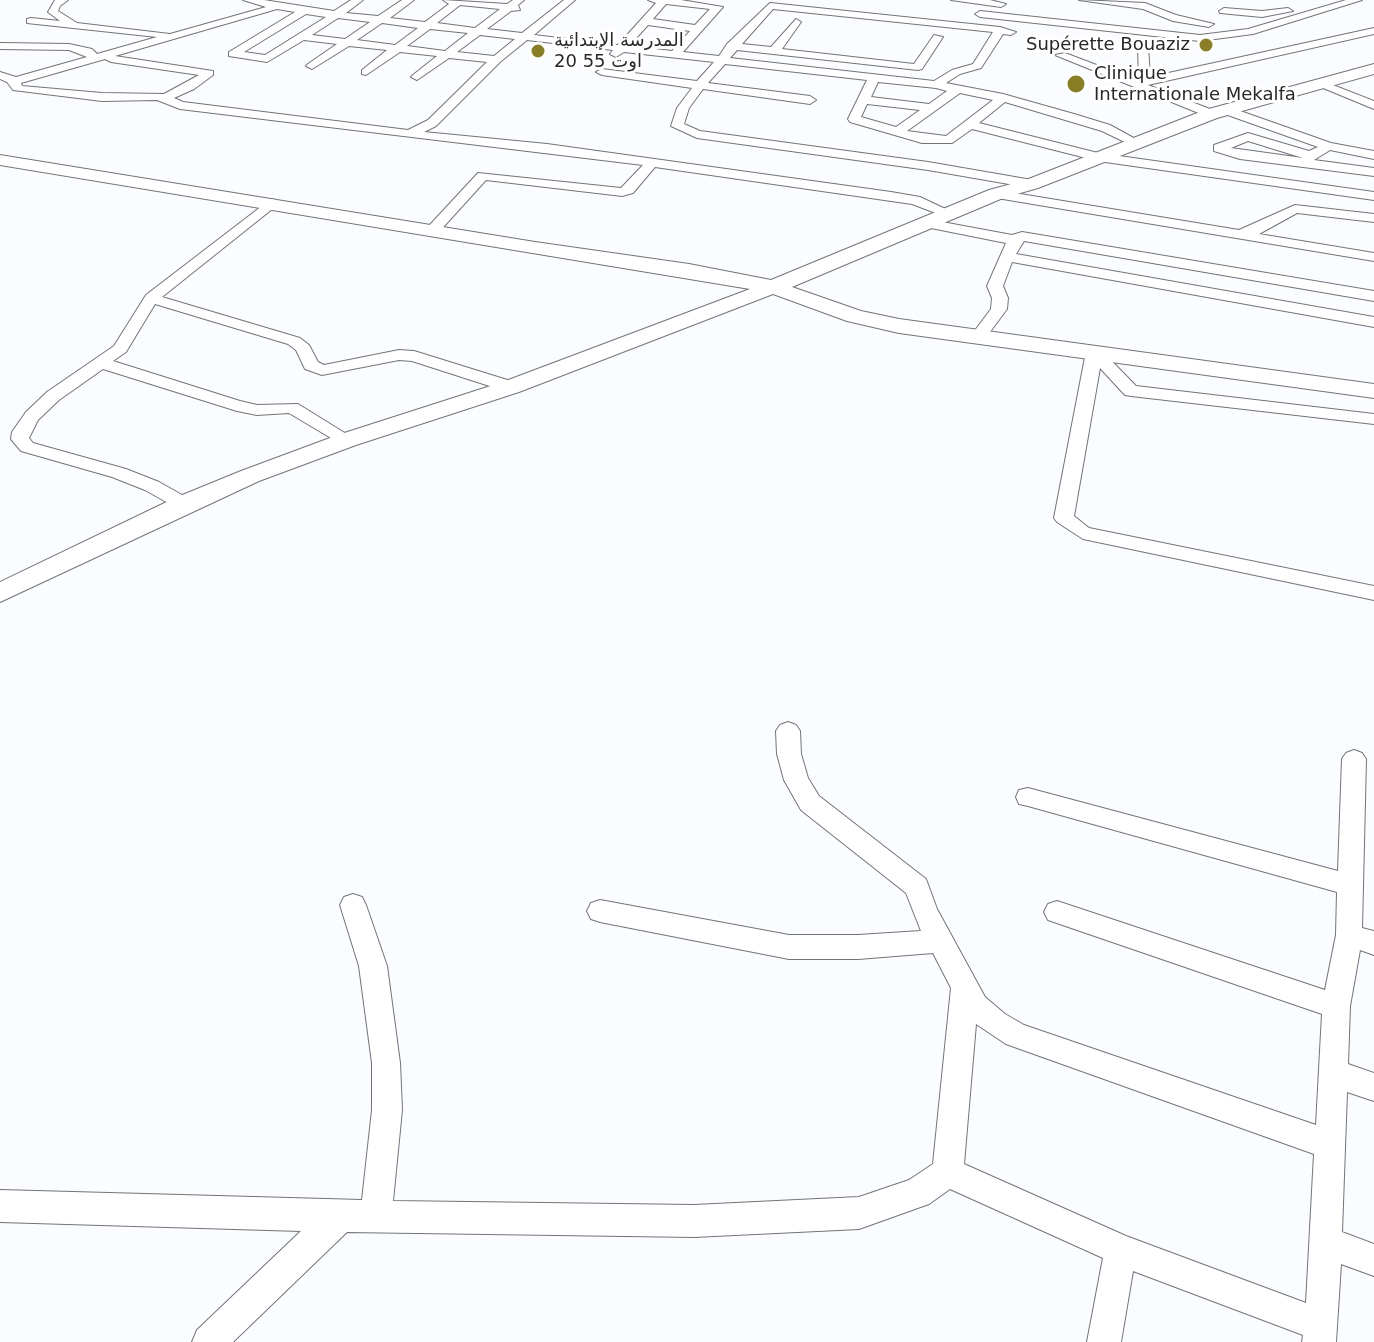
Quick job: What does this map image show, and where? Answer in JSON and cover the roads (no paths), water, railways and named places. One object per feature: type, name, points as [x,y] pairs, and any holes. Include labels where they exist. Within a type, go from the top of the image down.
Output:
[{"type":"street","points":[[63,0],[55,4],[53,12],[73,24]]},
{"type":"street","points":[[248,0],[273,7]]},
{"type":"street","points":[[303,6],[233,56],[271,58],[358,0]]},
{"type":"street","points":[[312,66],[409,0]]},
{"type":"street","points":[[442,0],[517,6]]},
{"type":"street","points":[[409,135],[432,123],[496,60],[570,0]]},
{"type":"street","points":[[653,0],[722,4]]},
{"type":"street","points":[[591,81],[664,0]]},
{"type":"street","points":[[956,0],[1113,16]]},
{"type":"street","points":[[1084,0],[1155,4],[1173,18],[1258,29]]},
{"type":"street","points":[[946,11],[1200,38],[1258,29],[1357,0]]},
{"type":"street","points":[[366,72],[460,1]]},
{"type":"street","points":[[983,29],[998,2]]},
{"type":"street","points":[[775,50],[778,20],[773,3],[1030,34]]},
{"type":"street","points":[[675,54],[722,4]]},
{"type":"street","points":[[0,85],[273,7],[303,6],[336,15],[959,88],[1106,128],[1135,142]]},
{"type":"street","points":[[417,77],[476,31],[517,6]]},
{"type":"street","points":[[1224,11],[1262,14],[1336,6]]},
{"type":"street","points":[[538,11],[553,13]]},
{"type":"street","points":[[811,23],[778,20],[731,46],[677,119],[677,126],[689,133],[868,175],[949,214]]},
{"type":"street","points":[[31,21],[174,37]]},
{"type":"street","points":[[645,21],[699,29]]},
{"type":"street","points":[[1188,50],[1195,47],[1204,24]]},
{"type":"street","points":[[211,26],[239,29]]},
{"type":"street","points":[[936,85],[956,72],[977,66],[1000,30]]},
{"type":"street","points":[[253,31],[267,33]]},
{"type":"street","points":[[1140,83],[1374,31]]},
{"type":"street","points":[[1357,35],[1374,41]]},
{"type":"street","points":[[922,36],[952,39]]},
{"type":"street","points":[[302,37],[496,60]]},
{"type":"street","points":[[918,67],[938,37]]},
{"type":"street","points":[[979,42],[993,43]]},
{"type":"street","points":[[1140,83],[1136,45],[1158,48]]},
{"type":"street","points":[[0,46],[69,47],[88,51],[97,58],[209,73],[190,87],[165,98]]},
{"type":"street","points":[[731,46],[956,72]]},
{"type":"street","points":[[1061,55],[1218,112],[1328,146],[1374,155]]},
{"type":"street","points":[[0,593],[184,504],[347,440],[511,387],[773,287],[996,194],[1032,184],[1218,112],[1374,69]]},
{"type":"street","points":[[602,72],[810,100]]},
{"type":"street","points":[[0,75],[15,81]]},
{"type":"street","points":[[874,78],[854,116],[855,121],[922,139],[948,140],[1003,98]]},
{"type":"street","points":[[15,81],[17,88],[26,90],[88,96],[165,98],[180,105],[652,163],[1032,184]]},
{"type":"street","points":[[1320,83],[1374,105]]},
{"type":"street","points":[[896,133],[959,88]]},
{"type":"street","points":[[864,100],[932,108]]},
{"type":"street","points":[[971,125],[1098,157],[1374,196]]},
{"type":"street","points":[[1307,160],[1248,137],[1219,148],[1229,153],[1307,160],[1374,172]]},
{"type":"street","points":[[1307,160],[1328,146]]},
{"type":"street","points":[[0,160],[689,270],[773,287],[855,316],[978,337],[1374,391]]},
{"type":"street","points":[[432,231],[461,197],[488,174],[622,192],[628,190],[652,163]]},
{"type":"street","points":[[996,194],[1374,257]]},
{"type":"street","points":[[184,504],[141,481],[39,452],[21,443],[21,432],[32,416],[53,396],[120,349],[151,298],[271,203]]},
{"type":"street","points":[[1239,234],[1253,231],[1295,209],[1374,218]]},
{"type":"street","points":[[926,223],[1014,240],[1022,236],[1031,237],[1372,296],[1372,322],[1009,257]]},
{"type":"street","points":[[978,337],[999,309],[1000,298],[995,286],[1014,240]]},
{"type":"street","points":[[1209,293],[1213,268]]},
{"type":"street","points":[[151,298],[294,341],[303,348],[311,365],[322,370],[399,355],[414,356],[511,387]]},
{"type":"street","points":[[1094,352],[1131,391],[1374,419]]},
{"type":"street","points":[[1094,352],[1064,518],[1083,533],[1374,593]]},
{"type":"street","points":[[101,363],[237,406],[257,410],[292,408],[347,440]]},
{"type":"street","points":[[788,731],[789,754],[796,780],[810,803],[917,887],[938,941],[975,1006],[995,1023],[1016,1035],[1330,1145]]},
{"type":"street","points":[[948,1172],[1121,1250],[1320,1333],[1336,1006],[1361,939],[1350,885],[1354,759]]},
{"type":"street","points":[[1028,797],[1350,885]]},
{"type":"street","points":[[353,905],[373,966],[386,1063],[387,1110],[376,1216]]},
{"type":"street","points":[[600,911],[789,947],[858,947],[938,941]]},
{"type":"street","points":[[1057,912],[1336,1006]]},
{"type":"street","points":[[0,1206],[340,1216],[694,1221],[859,1213],[918,1193],[948,1172],[965,988]]},
{"type":"street","points":[[1333,1073],[1374,1087]]},
{"type":"street","points":[[209,1342],[340,1216]]},
{"type":"street","points":[[1326,1242],[1374,1260]]},
{"type":"street","points":[[1104,1342],[1121,1250]]},
{"type":"place","name":"Supérette Bouaziz","points":[[1206,45]]},
{"type":"place","name":"المدرسة الإبتدائية 20 اوت 55","points":[[538,51]]},
{"type":"place","name":"Clinique Internationale Mekalfa","points":[[1076,84]]}]
